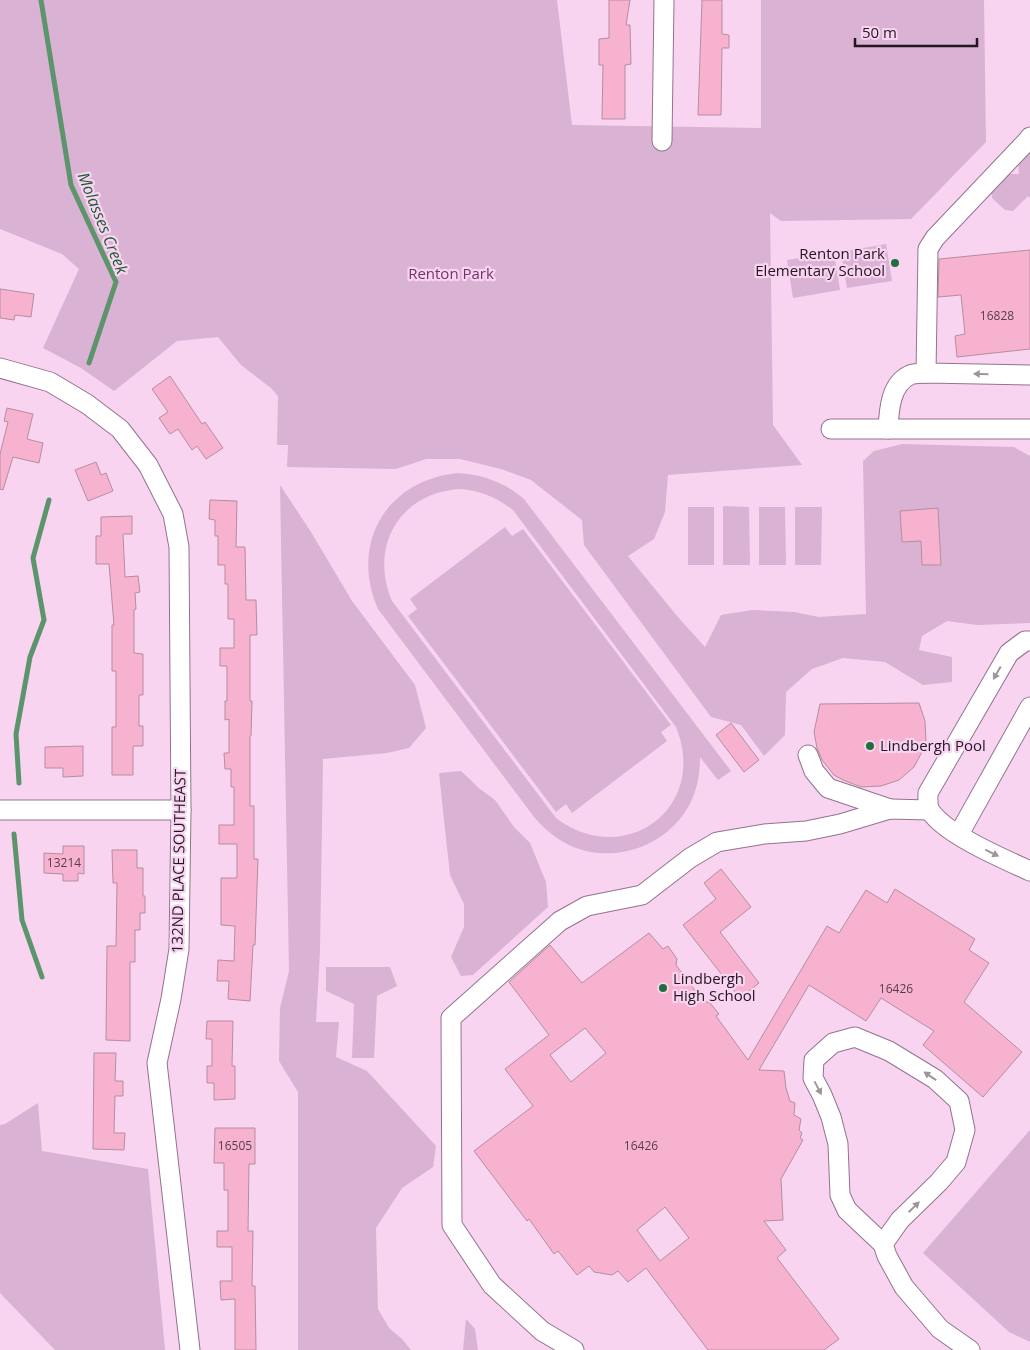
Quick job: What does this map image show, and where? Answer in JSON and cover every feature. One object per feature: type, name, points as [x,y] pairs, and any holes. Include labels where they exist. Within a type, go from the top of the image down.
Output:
[{"type":"street","points":[[662,141],[664,0]]},
{"type":"street","points":[[926,373],[928,249],[935,238],[1030,137]]},
{"type":"street","name":"132ND PLACE SOUTHEAST","points":[[0,368],[50,382],[87,404],[120,429],[148,465],[173,514],[179,547],[181,810],[179,949],[172,999],[157,1063],[190,1350]]},
{"type":"street","points":[[888,429],[892,395],[910,375],[926,373],[1030,375]]},
{"type":"street","points":[[831,429],[1030,429]]},
{"type":"street","points":[[1030,640],[1025,641],[1009,653],[928,793],[929,810],[942,825],[988,852],[1030,871]]},
{"type":"street","points":[[960,834],[1030,707]]},
{"type":"street","points":[[808,755],[814,772],[828,788],[890,809],[929,810]]},
{"type":"street","points":[[574,1350],[542,1331],[492,1285],[452,1226],[451,1018],[560,921],[587,906],[642,895],[690,858],[717,842],[764,834],[806,831],[840,824],[890,809]]},
{"type":"street","points":[[0,810],[181,810]]},
{"type":"street","points":[[883,1244],[900,1220],[939,1182],[956,1162],[965,1130],[959,1101],[935,1079],[890,1051],[855,1037],[833,1043],[814,1060],[813,1078],[831,1117],[838,1144],[840,1195],[847,1210],[883,1244],[887,1256],[904,1287],[940,1329],[970,1350]]},
{"type":"green space","name":"Renton Park","points":[[0,0],[557,0],[572,125],[761,128],[761,0],[984,0],[986,142],[911,219],[781,221],[770,213],[773,425],[802,465],[668,475],[665,512],[654,539],[628,556],[705,647],[721,615],[752,610],[794,612],[819,617],[866,614],[863,461],[874,451],[902,444],[1014,447],[1030,456],[1030,623],[977,625],[947,621],[922,636],[919,650],[952,657],[952,682],[923,685],[885,662],[843,658],[812,669],[786,692],[785,735],[764,756],[741,725],[711,717],[584,545],[582,520],[531,480],[501,469],[460,459],[426,459],[396,469],[287,467],[288,445],[277,445],[278,396],[271,388],[241,365],[218,337],[177,341],[114,391],[81,368],[43,348],[79,269],[62,254],[0,229]]},
{"type":"green space","points":[[1030,148],[1030,198],[1028,196],[1013,211],[1005,210],[992,198],[991,189],[1006,174],[1019,174],[1018,161]]},
{"type":"green space","points":[[886,244],[892,281],[847,288],[841,252]]},
{"type":"green space","points":[[834,253],[840,290],[793,298],[787,260]]},
{"type":"green space","points":[[458,473],[476,476],[493,480],[509,488],[524,499],[731,771],[718,780],[700,757],[697,786],[689,806],[673,826],[659,837],[643,846],[626,851],[590,852],[573,847],[557,838],[542,826],[378,609],[370,584],[368,561],[372,539],[381,519],[394,502],[411,488],[433,478]],"holes":[[[458,489],[487,495],[513,510],[676,727],[683,756],[681,783],[671,805],[654,822],[633,833],[608,837],[582,832],[556,818],[392,601],[386,581],[384,561],[387,543],[394,527],[405,512],[420,501],[437,493]]]},
{"type":"green space","points":[[280,485],[311,532],[352,601],[415,685],[426,728],[409,748],[387,753],[323,759],[320,951],[316,1022],[339,1022],[336,1057],[367,1071],[436,1146],[433,1167],[402,1188],[376,1228],[378,1309],[389,1328],[411,1350],[298,1350],[298,1092],[279,1061],[280,1008],[289,971]]},
{"type":"green space","points":[[723,506],[749,507],[750,565],[723,565]]},
{"type":"green space","points":[[688,507],[714,507],[714,565],[688,565]]},
{"type":"green space","points":[[759,507],[785,507],[786,565],[759,565]]},
{"type":"green space","points":[[795,507],[822,507],[821,565],[795,565]]},
{"type":"green space","points":[[505,527],[512,536],[523,529],[671,725],[661,732],[667,741],[572,813],[566,804],[556,812],[408,616],[417,609],[410,599]]},
{"type":"green space","points":[[461,771],[495,800],[514,827],[530,843],[546,882],[548,907],[473,975],[461,976],[451,957],[464,927],[464,904],[450,875],[439,773]]},
{"type":"green space","points":[[326,967],[390,967],[397,986],[377,996],[374,1058],[352,1058],[354,1004],[326,991]]},
{"type":"green space","points":[[38,1103],[42,1151],[148,1169],[165,1350],[55,1350],[0,1293],[0,1125],[5,1124]]},
{"type":"green space","points":[[1030,1130],[1030,1342],[1009,1332],[923,1253]]},
{"type":"green space","points":[[466,1319],[475,1329],[478,1350],[463,1350]]},
{"type":"building","points":[[609,0],[630,0],[626,25],[630,25],[631,64],[625,65],[625,119],[602,119],[603,65],[599,65],[599,39],[609,38]]},
{"type":"building","points":[[702,0],[722,0],[722,34],[729,35],[729,48],[722,48],[721,115],[698,115]]},
{"type":"building","points":[[1030,250],[1030,349],[957,357],[955,336],[965,334],[961,295],[938,297],[939,259]]},
{"type":"building","points":[[0,289],[34,294],[31,317],[15,315],[14,320],[0,318]]},
{"type":"building","points":[[170,376],[202,424],[205,422],[223,448],[206,459],[197,446],[192,450],[178,429],[170,434],[159,418],[168,412],[152,389]]},
{"type":"building","points":[[7,408],[33,414],[27,439],[43,443],[39,463],[13,457],[3,490],[0,489],[0,454],[8,422],[4,421]]},
{"type":"building","points":[[96,462],[101,475],[106,473],[113,491],[88,501],[75,470]]},
{"type":"building","points":[[210,500],[237,501],[236,547],[245,547],[246,600],[256,600],[257,635],[250,635],[250,701],[252,701],[250,806],[254,806],[254,859],[258,859],[255,945],[253,945],[250,1001],[228,999],[229,981],[217,981],[218,960],[234,961],[235,926],[221,925],[221,878],[237,878],[237,844],[219,844],[219,825],[234,825],[234,787],[231,787],[231,769],[225,769],[224,753],[229,753],[229,719],[225,720],[227,666],[220,666],[220,648],[234,648],[234,619],[228,619],[228,584],[225,584],[225,565],[218,565],[218,536],[215,536],[215,520],[209,519]]},
{"type":"building","points":[[938,508],[941,565],[922,565],[921,541],[902,542],[900,511]]},
{"type":"building","points":[[132,516],[132,534],[123,534],[125,577],[138,576],[140,592],[135,593],[134,653],[143,654],[143,695],[139,695],[139,726],[143,726],[143,746],[133,746],[133,775],[112,775],[112,727],[116,727],[116,671],[112,671],[112,625],[114,625],[109,564],[96,564],[96,536],[101,536],[101,517]]},
{"type":"building","name":"Lindbergh Pool","points":[[919,703],[925,721],[926,740],[914,767],[899,780],[881,786],[861,787],[834,775],[822,760],[817,748],[814,732],[820,704]]},
{"type":"building","points":[[731,723],[759,760],[744,772],[716,735]]},
{"type":"building","points":[[83,746],[83,776],[63,777],[63,768],[45,768],[45,747]]},
{"type":"building","points":[[63,846],[84,846],[84,874],[78,873],[78,881],[63,881],[63,874],[44,873],[44,853],[63,854]]},
{"type":"building","points":[[112,850],[137,850],[137,868],[143,868],[145,913],[140,913],[140,930],[135,930],[135,962],[130,962],[130,1041],[106,1040],[107,946],[116,946],[117,883],[113,883]]},
{"type":"building","points":[[721,869],[751,907],[720,932],[759,983],[740,998],[683,925],[716,899],[704,883]]},
{"type":"building","points":[[895,889],[975,939],[969,950],[989,963],[964,1002],[1022,1052],[983,1097],[923,1045],[934,1031],[881,998],[866,1021],[809,985],[759,1070],[784,1071],[790,1101],[795,1103],[794,1115],[801,1119],[799,1130],[802,1133],[800,1138],[803,1140],[781,1179],[783,1220],[764,1221],[786,1250],[777,1258],[839,1339],[824,1350],[708,1350],[646,1268],[628,1282],[618,1271],[612,1275],[594,1272],[589,1266],[577,1275],[558,1251],[554,1254],[529,1219],[527,1221],[474,1151],[533,1106],[505,1069],[549,1035],[509,982],[550,945],[582,983],[649,933],[663,949],[668,946],[677,959],[676,965],[703,1001],[710,1003],[719,1014],[716,1016],[748,1060],[827,926],[839,933],[866,890],[887,903]],"holes":[[[585,1028],[606,1053],[571,1082],[550,1055]],[[665,1207],[689,1238],[660,1261],[637,1230]]]},
{"type":"building","points":[[207,1021],[233,1021],[232,1066],[235,1066],[235,1099],[214,1100],[214,1083],[207,1083],[207,1066],[212,1066],[212,1039],[206,1039]]},
{"type":"building","points":[[94,1053],[116,1053],[115,1081],[123,1081],[123,1096],[115,1096],[114,1133],[125,1133],[124,1150],[93,1149]]},
{"type":"building","points":[[215,1128],[255,1128],[255,1164],[249,1164],[248,1231],[253,1231],[252,1286],[255,1286],[256,1350],[235,1350],[235,1299],[221,1300],[220,1281],[232,1281],[232,1247],[217,1247],[217,1231],[228,1231],[228,1190],[224,1190],[224,1163],[214,1163]]},
{"type":"waterway","name":"Molasses Creek","points":[[41,0],[71,185],[116,282],[89,363]]},
{"type":"waterway","name":"Molasses Creek","points":[[19,783],[16,734],[30,657],[44,620],[33,558],[49,500]]},
{"type":"waterway","name":"Molasses Creek","points":[[14,834],[22,920],[42,977]]},
{"type":"place","name":"Renton Park Elementary School","points":[[895,263]]},
{"type":"place","name":"Lindbergh Pool","points":[[870,746]]},
{"type":"place","name":"Lindbergh High School","points":[[663,988]]}]
